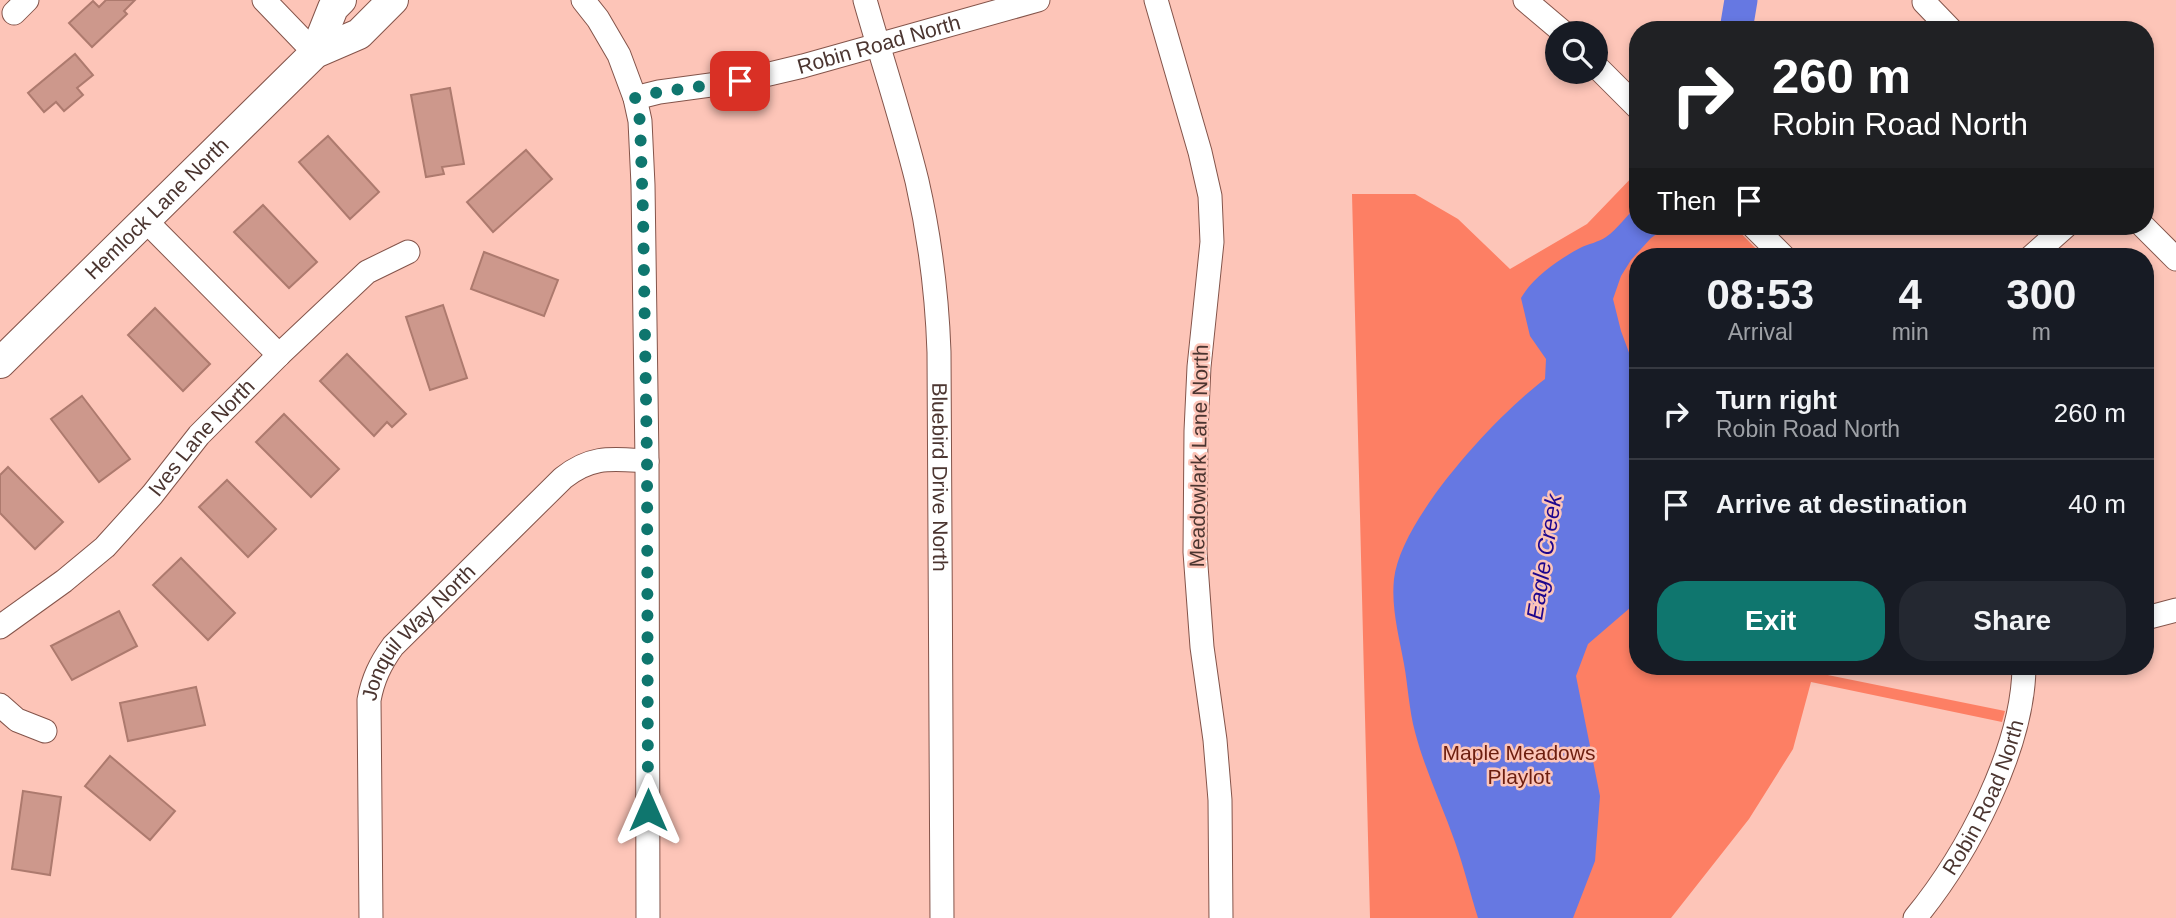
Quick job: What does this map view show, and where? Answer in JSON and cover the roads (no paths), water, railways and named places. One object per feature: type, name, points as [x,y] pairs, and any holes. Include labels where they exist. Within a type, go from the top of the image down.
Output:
[{"type":"main road","name":"Hemlock Lane North","points":[[315,53],[333,8],[341,0]]},
{"type":"main road","name":"Hemlock Lane North","points":[[0,363],[315,53],[359,34],[393,0]]},
{"type":"street","points":[[264,0],[315,53]]},
{"type":"street","points":[[583,0],[598,19],[619,55],[635,98],[640,121],[647,461],[648,918]]},
{"type":"street","name":"Bluebird Drive North","points":[[865,0],[916,180],[928,236],[937,305],[943,918]]},
{"type":"street","name":"Robin Road North","points":[[635,98],[740,81],[878,46],[1038,0]]},
{"type":"street","name":"Meadowlark Lane North","points":[[1156,0],[1210,196],[1212,242],[1196,418],[1195,552],[1202,647],[1220,800],[1222,918]]},
{"type":"street","points":[[1525,0],[1550,21]]},
{"type":"street","points":[[1924,2],[1942,21]]},
{"type":"street","points":[[1608,78],[1629,99]]},
{"type":"street","points":[[145,220],[279,355]]},
{"type":"street","points":[[1762,235],[1775,248]]},
{"type":"street","points":[[2041,248],[2056,235]]},
{"type":"street","points":[[2152,235],[2176,259]]},
{"type":"street","name":"Ives Lane North","points":[[0,627],[64,581],[105,547],[152,495],[199,435],[367,272],[408,252]]},
{"type":"street","name":"Jonquil Way North","points":[[370,918],[369,701],[372,682],[381,663],[393,646],[575,468],[604,458],[647,461]]},
{"type":"street","points":[[2154,616],[2176,610]]},
{"type":"street","name":"Robin Road North","points":[[1915,918],[1968,840],[2000,774],[2015,726],[2023,675]]},
{"type":"street","points":[[0,705],[17,720],[45,731]]},
{"type":"water","points":[[1629,215],[1629,235],[1655,235],[1642,248],[1629,248],[1629,263],[1613,299],[1629,353],[1629,609],[1588,644],[1576,676],[1600,796],[1595,861],[1573,918],[1478,918],[1458,851],[1415,732],[1395,611],[1394,579],[1401,554],[1432,498],[1478,442],[1545,379],[1546,359],[1530,336],[1521,298],[1547,269],[1614,230]]},
{"type":"waterway","name":"Eagle Creek","points":[[1738,21],[1741,0]]},
{"type":"park label","name":"Maple Meadows Playlot","points":[[1519,765]]}]
